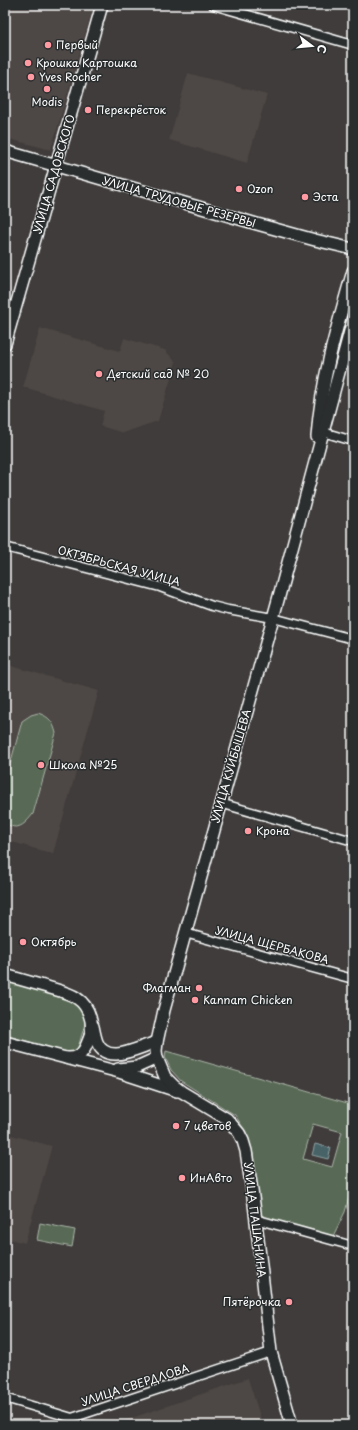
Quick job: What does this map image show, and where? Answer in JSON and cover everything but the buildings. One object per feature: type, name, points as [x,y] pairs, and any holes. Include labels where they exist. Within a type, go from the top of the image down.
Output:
[{"type":"main road","name":"УЛИЦА САДОВСКОГО","points":[[5,344],[102,5]]},
{"type":"main road","name":"УЛИЦА ТРУДОВЫЕ РЕЗЕРВЫ","points":[[5,151],[258,224],[353,249]]},
{"type":"main road","points":[[312,476],[317,440],[319,409],[328,365],[353,272]]},
{"type":"main road","name":"УЛИЦА КУЙБЫШЕВА","points":[[182,1092],[169,1082],[157,1058],[157,1042],[164,1010],[220,803],[312,476],[353,320]]},
{"type":"main road","points":[[5,975],[68,994],[82,1002],[87,1008],[97,1042],[101,1049],[112,1054],[131,1052],[157,1042]]},
{"type":"main road","points":[[64,1058],[79,1056],[84,1050],[88,1041],[92,1022]]},
{"type":"main road","points":[[5,1042],[109,1070],[182,1092]]},
{"type":"main road","points":[[109,1070],[137,1067],[157,1058]]},
{"type":"main road","name":"УЛИЦА ПАШАНИНА","points":[[182,1092],[226,1120],[239,1133],[246,1151],[271,1352],[292,1425]]},
{"type":"street","points":[[213,5],[353,45]]},
{"type":"street","points":[[323,432],[353,441]]},
{"type":"street","name":"ОКТЯБРЬСКАЯ УЛИЦА","points":[[5,547],[160,587],[217,607],[273,618],[353,639]]},
{"type":"street","points":[[220,803],[353,841]]},
{"type":"street","name":"УЛИЦА ЩЕРБАКОВА","points":[[185,933],[353,979]]},
{"type":"street","points":[[255,1219],[353,1246]]},
{"type":"street","name":"УЛИЦА СВЕРДЛОВА","points":[[5,1398],[72,1418],[271,1352]]},
{"type":"shaded area","name":"Первый","points":[[5,5],[94,5],[51,150],[5,138]]},
{"type":"shaded area","points":[[188,73],[267,95],[247,163],[169,140]]},
{"type":"shaded area","name":"Детский сад № 20","points":[[40,328],[120,351],[124,338],[165,350],[176,362],[158,421],[123,433],[100,426],[104,411],[23,387]]},
{"type":"shaded area","name":"Школа №25","points":[[5,664],[99,691],[53,854],[5,840]]},
{"type":"shaded area","points":[[5,1133],[52,1146],[25,1243],[5,1238]]},
{"type":"shaded area","points":[[248,1378],[263,1425],[111,1425]]},
{"type":"green space","points":[[38,713],[50,720],[56,733],[33,814],[24,824],[14,827],[5,823],[5,783],[22,721],[31,715]]},
{"type":"green space","points":[[5,981],[75,1001],[87,1017],[77,1051],[68,1053],[5,1035]]},
{"type":"green space","points":[[166,1051],[351,1104],[353,1106],[353,1182],[345,1212],[332,1238],[262,1218],[256,1200],[253,1154],[246,1132],[235,1115],[181,1081],[171,1070],[165,1057]],"holes":[[[313,1124],[342,1132],[332,1167],[303,1159]]]},
{"type":"green space","points":[[40,1223],[75,1230],[72,1247],[37,1240]]},
{"type":"water","points":[[315,1144],[331,1148],[328,1159],[312,1155]]},
{"type":"place","name":"Первый","points":[[48,45]]},
{"type":"place","name":"Крошка Картошка","points":[[28,63]]},
{"type":"place","name":"Yves Rocher","points":[[31,77]]},
{"type":"place","name":"Modis","points":[[47,89]]},
{"type":"place","name":"Перекрёсток","points":[[88,110]]},
{"type":"place","name":"Ozon","points":[[239,189]]},
{"type":"place","name":"Эста","points":[[305,197]]},
{"type":"place","name":"Детский сад № 20","points":[[99,374]]},
{"type":"place","name":"Школа №25","points":[[41,765]]},
{"type":"place","name":"Крона","points":[[248,831]]},
{"type":"place","name":"Октябрь","points":[[23,942]]},
{"type":"place","name":"Флагман","points":[[199,988]]},
{"type":"place","name":"Kannam Chicken","points":[[195,1000]]},
{"type":"place","name":"7 цветов","points":[[176,1126]]},
{"type":"place","name":"ИнАвто","points":[[182,1178]]},
{"type":"place","name":"Пятёрочка","points":[[289,1302]]}]
